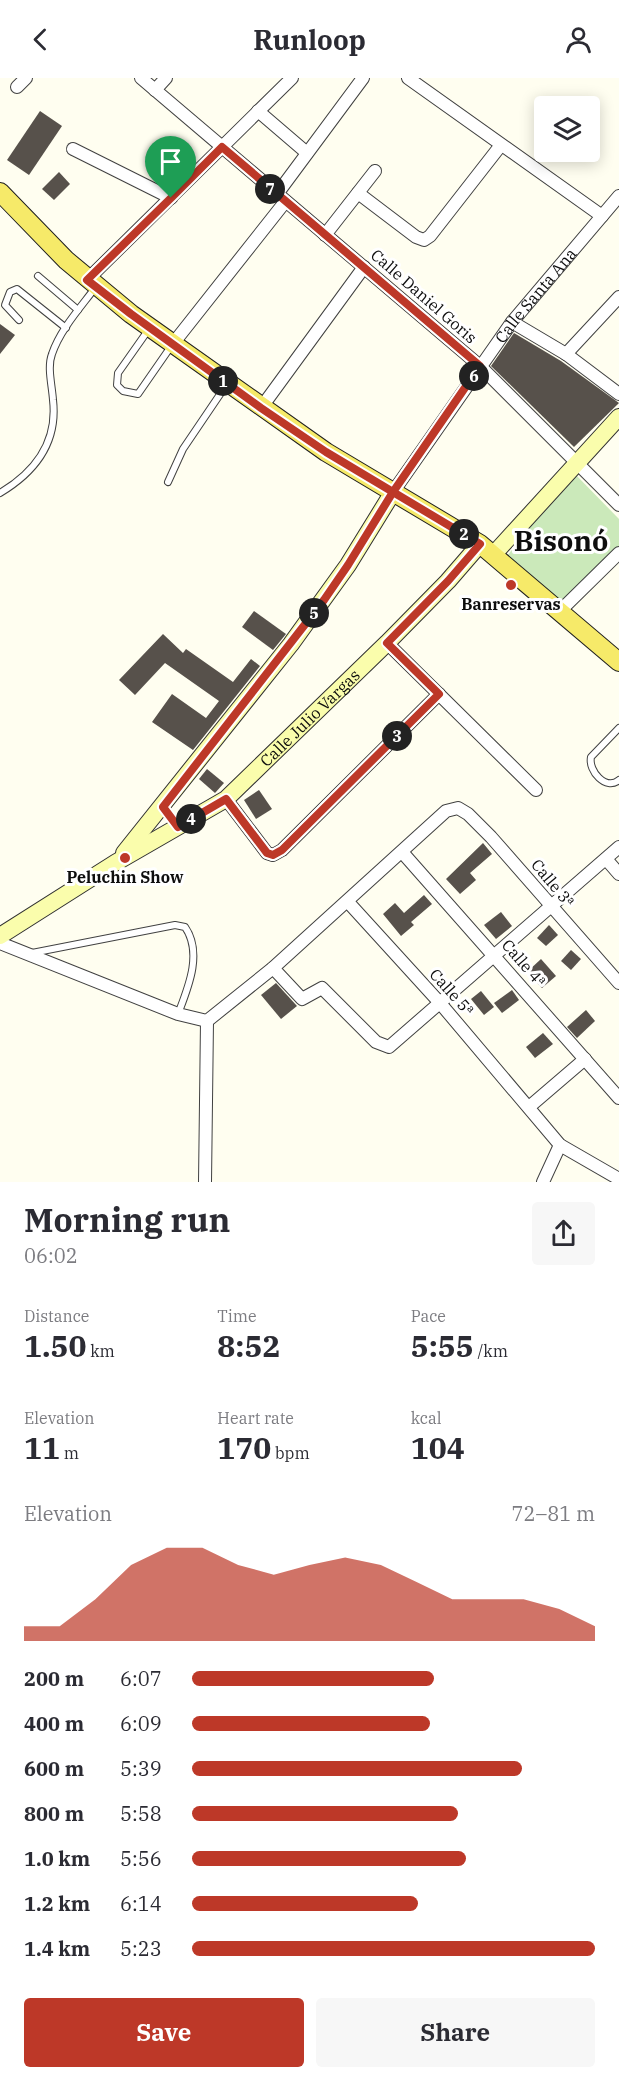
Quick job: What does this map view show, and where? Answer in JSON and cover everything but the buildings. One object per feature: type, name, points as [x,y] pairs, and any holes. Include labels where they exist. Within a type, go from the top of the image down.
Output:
[{"type":"main road","points":[[2,200],[92,282],[172,345],[261,408],[487,549],[619,662]]},
{"type":"main road","name":"Calle Julio Vargas","points":[[115,862],[226,799],[448,581],[487,549],[577,462],[619,417]]},
{"type":"main road","name":"Calle Santa Ana","points":[[115,862],[163,807],[317,609],[348,565],[393,492]]},
{"type":"main road","points":[[163,807],[178,827]]},
{"type":"main road","points":[[0,936],[115,862]]},
{"type":"street","name":"Calle Daniel Goris","points":[[141,78],[480,366],[619,505]]},
{"type":"street","points":[[155,90],[166,78]]},
{"type":"street","points":[[92,282],[171,198],[292,78]]},
{"type":"street","points":[[172,345],[281,198],[308,153],[363,78]]},
{"type":"street","points":[[408,78],[602,216]]},
{"type":"street","points":[[258,111],[308,153]]},
{"type":"street","points":[[358,193],[416,237],[424,240],[430,236],[501,145]]},
{"type":"street","points":[[73,149],[171,198]]},
{"type":"street","points":[[325,235],[375,171]]},
{"type":"street","name":"Calle Santa Ana","points":[[393,492],[512,322],[619,196]]},
{"type":"street","points":[[261,408],[364,267]]},
{"type":"street","points":[[566,354],[619,297]]},
{"type":"street","points":[[512,322],[566,354],[619,394]]},
{"type":"street","points":[[560,611],[619,552]]},
{"type":"street","points":[[387,643],[536,790]]},
{"type":"street","points":[[226,799],[267,853],[273,855],[282,850],[439,694]]},
{"type":"street","name":"Calle 3ª","points":[[402,852],[446,811],[458,808],[468,814],[491,837],[619,983]]},
{"type":"street","points":[[273,968],[302,999],[322,988],[376,1042],[389,1047],[619,847]]},
{"type":"street","points":[[205,1182],[207,1022],[273,968],[402,852]]},
{"type":"street","name":"Calle 4ª","points":[[402,852],[619,1098]]},
{"type":"street","points":[[606,859],[619,874]]},
{"type":"street","name":"Calle 5ª","points":[[348,902],[440,1003],[560,1145]]},
{"type":"street","points":[[0,943],[178,1014],[207,1022]]},
{"type":"street","points":[[529,1107],[585,1059]]},
{"type":"street","points":[[543,1182],[560,1145],[619,1179]]},
{"type":"lane","points":[[38,276],[78,310]]},
{"type":"lane","points":[[0,493],[16,483],[40,461],[55,412],[50,373],[52,354],[92,282]]},
{"type":"lane","points":[[19,320],[5,305],[10,292],[17,289],[66,328]]},
{"type":"lane","points":[[150,328],[118,373],[117,385],[123,391],[138,394],[172,345]]},
{"type":"lane","points":[[168,482],[183,449],[227,384]]},
{"type":"lane","points":[[619,728],[591,756],[590,761],[592,770],[607,783],[612,784],[619,780]]},
{"type":"lane","points":[[25,954],[180,925],[189,933],[193,971],[178,1014]]},
{"type":"green space","points":[[574,473],[619,519],[619,547],[569,598],[560,601],[507,556]]},
{"type":"place","name":"Banreservas","points":[[511,585]]},
{"type":"place","name":"Peluchin Show","points":[[125,858]]},
{"type":"district","name":"Bisonó","points":[[561,541]]},
{"type":"route","points":[[171,198],[87,280],[97,285],[131,314],[261,408],[326,452],[393,492],[436,517],[480,544],[448,581],[387,643],[439,694],[282,850],[273,855],[267,853],[226,799],[178,827],[163,807],[324,600],[393,492],[480,366],[222,147],[171,198]]}]
